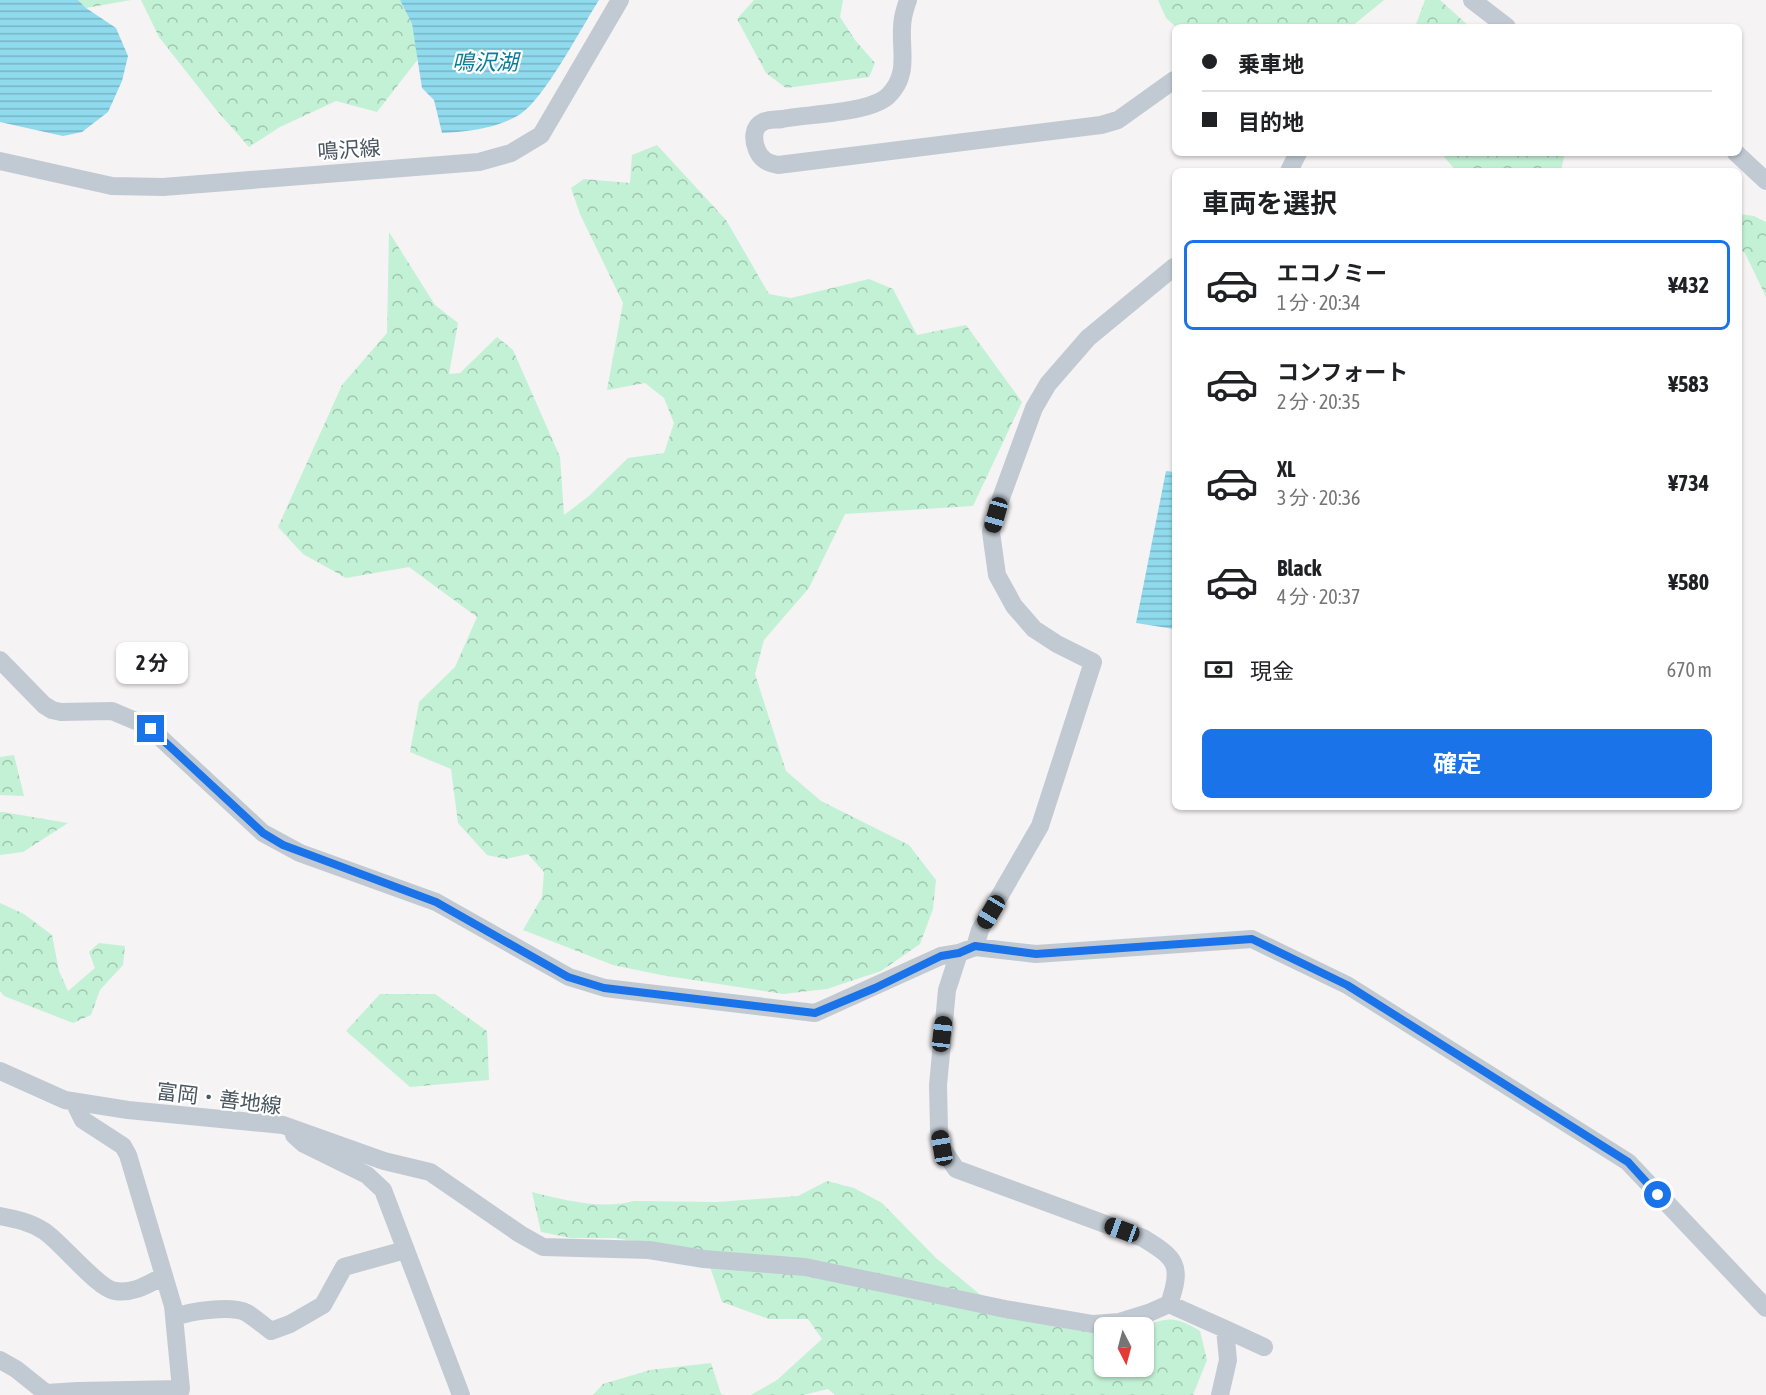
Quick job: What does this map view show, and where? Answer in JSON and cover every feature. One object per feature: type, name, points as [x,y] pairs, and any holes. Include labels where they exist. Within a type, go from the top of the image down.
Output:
[{"type":"street","name":"鳴沢線","points":[[0,161],[112,186],[163,187],[479,162],[511,153],[541,135],[620,0]]},
{"type":"street","points":[[908,0],[902,19],[904,57],[901,80],[887,97],[864,108],[763,122],[755,130],[754,142],[760,156],[768,163],[778,165],[1101,125],[1118,120],[1172,81]]},
{"type":"street","points":[[1472,0],[1503,24]]},
{"type":"street","points":[[1739,156],[1766,181]]},
{"type":"street","points":[[1169,1304],[1176,1285],[1175,1266],[1166,1252],[1143,1238],[956,1169],[942,1148],[939,1131],[938,1085],[947,990],[967,950],[1040,826],[1093,662],[1057,644],[1034,629],[1014,606],[997,575],[991,532],[1034,408],[1048,384],[1088,338],[1172,269]]},
{"type":"street","points":[[0,660],[44,705],[52,710],[62,712],[112,711],[151,729],[263,833],[283,845],[436,902],[568,977],[604,988],[815,1013],[875,988],[941,956],[967,950],[1036,954],[1252,939],[1347,985],[1628,1162],[1766,1308]]},
{"type":"street","name":"富岡・善地線","points":[[0,1071],[74,1102],[128,1110],[284,1125],[304,1144],[367,1175],[382,1190],[461,1395]]},
{"type":"street","points":[[0,1360],[16,1368],[46,1393],[180,1392],[175,1317],[123,1146],[83,1120],[74,1102]]},
{"type":"street","points":[[284,1125],[384,1161],[430,1172],[520,1234],[543,1247],[649,1250],[704,1259],[805,1267],[1005,1309],[1093,1324],[1119,1322],[1169,1304],[1264,1347]]},
{"type":"street","points":[[0,1216],[27,1221],[45,1232],[87,1271],[113,1291],[135,1291],[164,1276]]},
{"type":"street","points":[[175,1317],[220,1309],[245,1312],[271,1331],[290,1324],[323,1305],[344,1267],[405,1250]]},
{"type":"street","points":[[1220,1395],[1228,1360],[1225,1329]]},
{"type":"green space","points":[[78,0],[131,0],[86,8]]},
{"type":"green space","points":[[141,0],[400,0],[412,24],[418,59],[377,112],[336,101],[280,127],[249,147],[218,112],[159,37]]},
{"type":"green space","points":[[754,0],[843,0],[840,17],[855,40],[875,63],[869,77],[786,88],[766,73],[737,19]]},
{"type":"green space","points":[[1158,0],[1384,0],[1355,24],[1173,24],[1166,18]]},
{"type":"green space","points":[[1425,0],[1440,0],[1467,24],[1416,24]]},
{"type":"green space","points":[[657,145],[726,220],[769,294],[791,298],[869,279],[893,289],[917,335],[966,325],[1022,402],[973,506],[845,514],[809,588],[764,640],[755,674],[786,771],[821,801],[909,845],[936,880],[933,909],[920,944],[881,971],[827,989],[783,994],[661,975],[613,965],[523,930],[542,897],[544,872],[528,854],[506,859],[487,855],[458,823],[451,769],[410,752],[419,702],[455,667],[477,617],[409,567],[346,578],[303,554],[278,527],[342,385],[387,333],[389,232],[435,305],[458,323],[449,374],[460,373],[497,337],[513,350],[560,457],[564,515],[589,496],[628,458],[664,453],[674,423],[664,398],[645,383],[607,390],[623,303],[580,214],[571,188],[584,179],[630,183],[632,155]]},
{"type":"green space","points":[[1444,156],[1564,156],[1562,168],[1454,168]]},
{"type":"green space","points":[[1742,214],[1754,216],[1766,222],[1766,297],[1742,250]]},
{"type":"green space","points":[[14,755],[24,796],[0,795],[0,757]]},
{"type":"green space","points":[[0,812],[68,823],[23,852],[0,855]]},
{"type":"green space","points":[[0,903],[24,914],[52,935],[59,971],[68,991],[95,968],[89,952],[99,943],[125,946],[123,965],[100,990],[91,1015],[73,1023],[4,996],[0,991]]},
{"type":"green space","points":[[380,994],[435,994],[487,1031],[489,1080],[410,1087],[346,1031]]},
{"type":"green space","points":[[827,1181],[854,1188],[882,1203],[936,1258],[983,1297],[1094,1331],[1094,1377],[1154,1377],[1154,1323],[1165,1320],[1183,1322],[1200,1331],[1207,1360],[1193,1395],[835,1395],[828,1389],[803,1395],[751,1395],[777,1380],[822,1339],[808,1319],[769,1319],[722,1302],[705,1252],[614,1238],[571,1238],[541,1232],[532,1192],[570,1201],[609,1205],[634,1201],[717,1202],[798,1196]]},
{"type":"green space","points":[[711,1363],[721,1394],[725,1395],[593,1395],[603,1384],[650,1370]]},
{"type":"water","points":[[0,0],[78,0],[116,28],[128,56],[122,81],[108,112],[82,132],[63,136],[0,122]]},
{"type":"water","name":"鳴沢湖","points":[[400,0],[599,0],[551,79],[529,107],[510,120],[491,126],[442,133],[434,100],[422,88],[412,24]]},
{"type":"water","points":[[1166,471],[1172,472],[1172,629],[1136,623]]},
{"type":"route","points":[[151,729],[263,833],[283,845],[436,902],[568,977],[604,988],[815,1013],[875,988],[941,956],[959,953],[975,946],[1036,954],[1252,939],[1347,985],[1628,1162],[1658,1195]]}]
